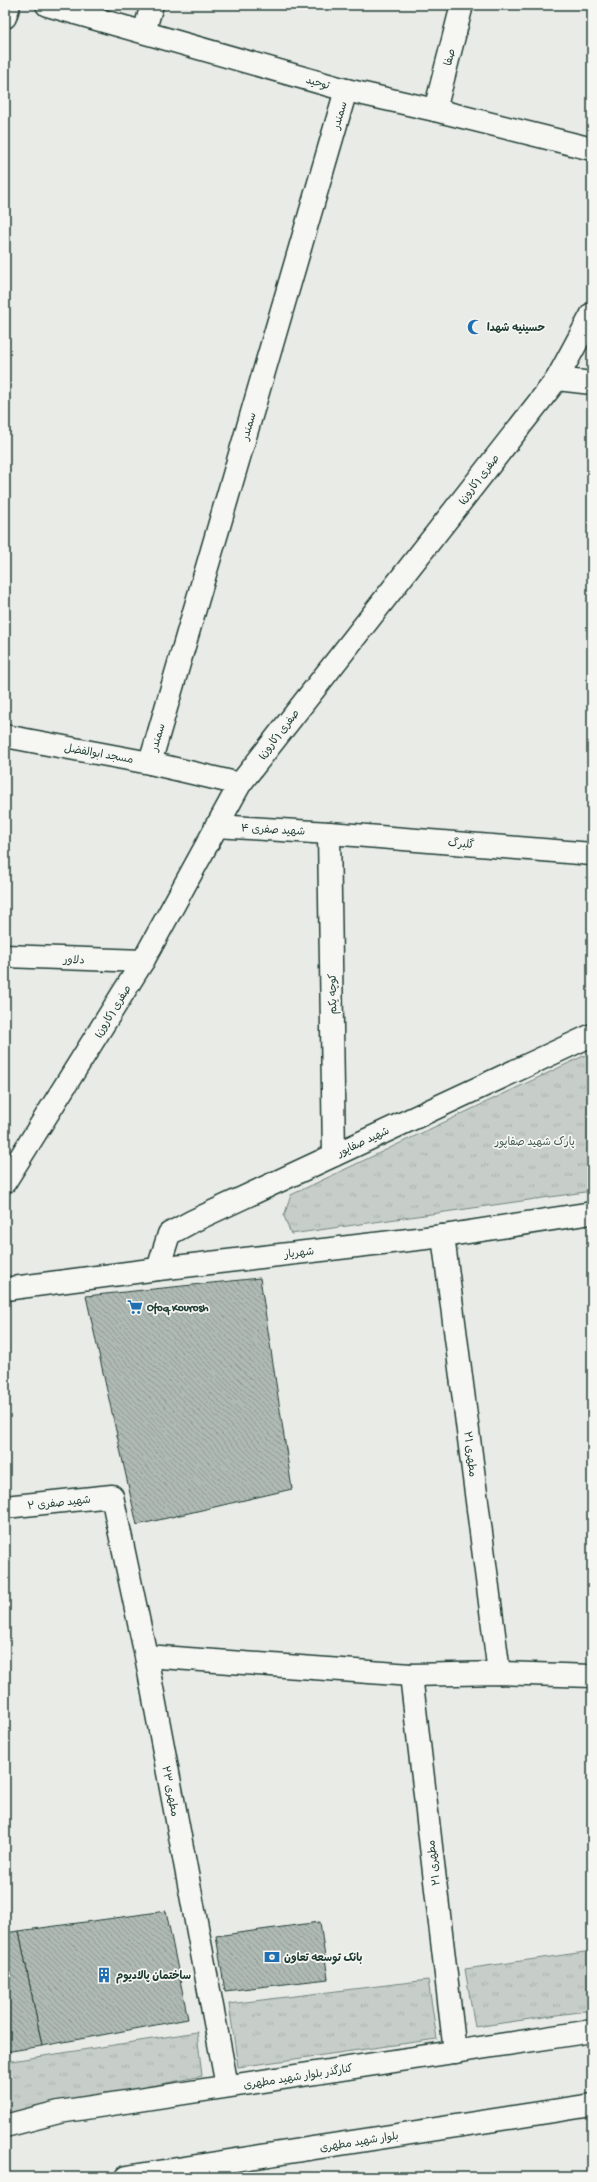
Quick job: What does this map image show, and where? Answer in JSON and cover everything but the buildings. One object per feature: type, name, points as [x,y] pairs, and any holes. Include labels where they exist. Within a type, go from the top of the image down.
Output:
[{"type":"street","points":[[5,17],[8,5]]},
{"type":"street","name":"توحید","points":[[47,5],[346,90],[435,110],[592,149]]},
{"type":"street","points":[[144,32],[152,5]]},
{"type":"street","name":"صفا","points":[[435,110],[462,5]]},
{"type":"street","name":"سمندر","points":[[150,763],[346,90]]},
{"type":"street","name":"صفری (کارون)","points":[[5,1182],[143,961],[240,784],[557,379],[592,314]]},
{"type":"street","points":[[557,379],[592,383]]},
{"type":"street","name":"مسجد ابوالفضل","points":[[5,736],[150,763],[240,784]]},
{"type":"street","name":"شهید صفری ۴","points":[[216,826],[330,833]]},
{"type":"street","name":"گلبرگ","points":[[330,833],[592,854]]},
{"type":"street","name":"کوچه یکم","points":[[330,833],[334,1155]]},
{"type":"street","name":"دلاور","points":[[5,956],[143,961]]},
{"type":"street","name":"شهید صفاپور","points":[[158,1269],[169,1234],[193,1221],[592,1035]]},
{"type":"street","name":"شهریار","points":[[5,1289],[158,1269],[443,1236],[592,1213]]},
{"type":"street","name":"مطهری ۲۱","points":[[443,1236],[498,1673]]},
{"type":"street","name":"شهید صفری ۲","points":[[5,1507],[112,1496]]},
{"type":"street","name":"مطهری ۲۳","points":[[112,1496],[146,1656],[227,2086]]},
{"type":"street","points":[[146,1656],[411,1675],[498,1673],[592,1676]]},
{"type":"street","name":"مطهری ۲۱","points":[[411,1675],[455,2052]]},
{"type":"street","name":"کنارگذر بلوار شهید مطهری","points":[[5,2126],[59,2112],[592,2031]]},
{"type":"street","name":"بلوار شهید مطهری","points":[[126,2177],[592,2105]]},
{"type":"green space","name":"پارک شهید صفاپور","points":[[592,1052],[592,1191],[291,1234],[284,1216],[291,1195]]},
{"type":"green space","points":[[592,1951],[592,2010],[475,2027],[465,1969]]},
{"type":"green space","points":[[428,1980],[437,2039],[238,2067],[229,2004]]},
{"type":"green space","points":[[197,2032],[202,2076],[5,2115],[5,2062]]},
{"type":"place","name":"حسینیه شهدا","points":[[475,327]]},
{"type":"place","name":"Ofoq Kourosh","points":[[135,1307]]},
{"type":"place","name":"بانک توسعه تعاون","points":[[272,1957]]},
{"type":"place","name":"ساختمان پالادیوم","points":[[104,1975]]}]
